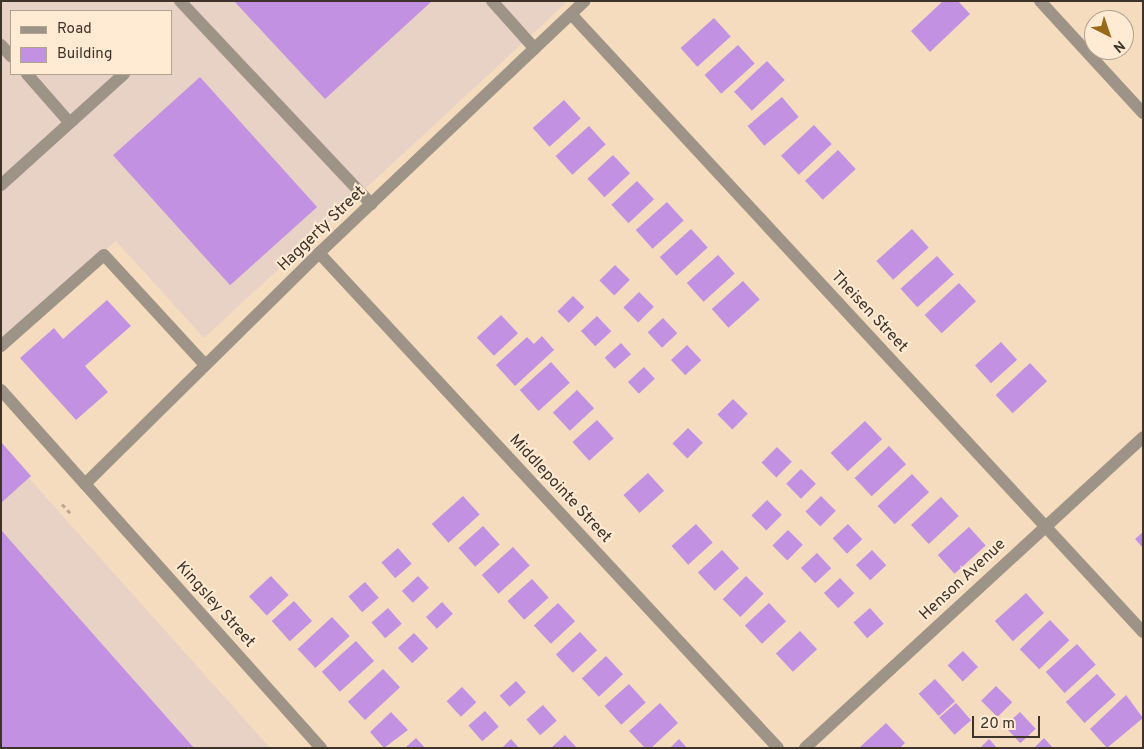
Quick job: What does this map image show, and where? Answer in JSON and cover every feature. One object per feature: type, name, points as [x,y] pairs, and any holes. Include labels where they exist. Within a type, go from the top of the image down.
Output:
[{"type":"street","points":[[180,1],[371,204]]},
{"type":"street","points":[[492,1],[535,49]]},
{"type":"street","name":"Haggerty Street","points":[[85,484],[319,253],[585,1]]},
{"type":"street","points":[[1040,1],[1143,113]]},
{"type":"street","name":"Theisen Street","points":[[571,14],[1143,632]]},
{"type":"street","points":[[1,45],[10,55]]},
{"type":"street","points":[[28,75],[69,122]]},
{"type":"street","points":[[1,185],[123,75]]},
{"type":"street","name":"Middlepointe Street","points":[[319,253],[778,748]]},
{"type":"street","points":[[1,346],[104,255],[205,365]]},
{"type":"street","name":"Kingsley Street","points":[[1,390],[321,748]]},
{"type":"street","name":"Henson Avenue","points":[[806,748],[1143,437]]},
{"type":"path","points":[[62,504],[73,516]]},
{"type":"shaded area","points":[[1,1],[568,1],[204,338],[116,241],[1,348]]},
{"type":"shaded area","points":[[1,446],[35,485],[270,748],[1,748]]},
{"type":"building","points":[[234,1],[432,1],[325,99]]},
{"type":"building","points":[[943,1],[958,1],[970,14],[930,52],[911,31]]},
{"type":"building","points":[[714,18],[731,37],[697,67],[681,48]]},
{"type":"building","points":[[738,45],[755,64],[721,94],[705,75]]},
{"type":"building","points":[[767,61],[785,80],[752,111],[734,92]]},
{"type":"building","points":[[200,77],[317,207],[230,285],[113,155]]},
{"type":"building","points":[[782,97],[799,117],[764,146],[748,126]]},
{"type":"building","points":[[564,100],[581,119],[550,147],[533,128]]},
{"type":"building","points":[[814,125],[832,144],[799,175],[781,156]]},
{"type":"building","points":[[589,126],[606,145],[572,175],[556,156]]},
{"type":"building","points":[[838,150],[856,169],[823,200],[805,181]]},
{"type":"building","points":[[613,155],[630,173],[604,197],[587,179]]},
{"type":"building","points":[[637,181],[654,199],[628,223],[611,205]]},
{"type":"building","points":[[667,202],[684,221],[653,249],[636,230]]},
{"type":"building","points":[[691,229],[708,248],[677,276],[660,257]]},
{"type":"building","points":[[912,229],[929,248],[893,280],[876,261]]},
{"type":"building","points":[[718,255],[735,274],[704,302],[687,283]]},
{"type":"building","points":[[937,256],[954,275],[917,307],[901,289]]},
{"type":"building","points":[[615,265],[630,280],[614,295],[599,281]]},
{"type":"building","points":[[743,281],[760,300],[729,328],[712,309]]},
{"type":"building","points":[[959,283],[976,301],[942,333],[925,315]]},
{"type":"building","points":[[639,292],[654,307],[638,322],[623,308]]},
{"type":"building","points":[[573,296],[584,307],[569,323],[557,312]]},
{"type":"building","points":[[107,300],[131,326],[85,366],[108,392],[76,420],[20,358],[54,328],[63,339]]},
{"type":"building","points":[[501,315],[518,333],[494,356],[477,338]]},
{"type":"building","points":[[597,316],[611,331],[595,346],[581,331]]},
{"type":"building","points":[[663,318],[677,333],[662,348],[648,332]]},
{"type":"building","points":[[542,336],[554,350],[515,386],[496,365],[527,337],[534,344]]},
{"type":"building","points":[[1001,342],[1017,360],[991,383],[975,365]]},
{"type":"building","points":[[621,343],[631,354],[615,369],[605,358]]},
{"type":"building","points":[[687,345],[701,360],[685,375],[671,360]]},
{"type":"building","points":[[551,362],[570,383],[539,411],[520,390]]},
{"type":"building","points":[[1030,363],[1047,381],[1013,413],[996,395]]},
{"type":"building","points":[[644,367],[655,379],[639,394],[628,382]]},
{"type":"building","points":[[577,390],[594,408],[570,431],[553,413]]},
{"type":"building","points":[[733,399],[748,414],[732,429],[717,415]]},
{"type":"building","points":[[597,420],[614,439],[589,461],[572,442]]},
{"type":"building","points":[[865,421],[882,439],[848,471],[831,453]]},
{"type":"building","points":[[688,428],[703,443],[687,458],[672,444]]},
{"type":"building","points":[[1,442],[31,476],[1,503]]},
{"type":"building","points":[[889,446],[906,464],[872,496],[855,478]]},
{"type":"building","points":[[777,447],[792,462],[776,477],[761,463]]},
{"type":"building","points":[[801,469],[816,484],[801,499],[786,484]]},
{"type":"building","points":[[648,473],[664,491],[640,513],[623,495]]},
{"type":"building","points":[[912,474],[929,492],[895,524],[878,506]]},
{"type":"building","points":[[463,496],[480,515],[449,543],[432,524]]},
{"type":"building","points":[[821,496],[836,511],[820,526],[805,512]]},
{"type":"building","points":[[941,497],[959,516],[929,544],[911,525]]},
{"type":"building","points":[[767,500],[782,515],[766,530],[751,516]]},
{"type":"building","points":[[696,524],[713,543],[688,565],[671,546]]},
{"type":"building","points":[[848,524],[862,539],[847,554],[833,538]]},
{"type":"building","points":[[483,526],[500,545],[475,567],[458,548]]},
{"type":"building","points":[[969,527],[986,546],[955,574],[938,555]]},
{"type":"building","points":[[1,530],[194,748],[1,748]]},
{"type":"building","points":[[788,530],[803,545],[787,560],[772,546]]},
{"type":"building","points":[[1143,532],[1143,548],[1135,539]]},
{"type":"building","points":[[513,547],[530,566],[499,594],[482,575]]},
{"type":"building","points":[[398,548],[412,564],[395,578],[381,562]]},
{"type":"building","points":[[722,550],[739,568],[715,591],[698,573]]},
{"type":"building","points":[[872,550],[886,565],[870,580],[856,565]]},
{"type":"building","points":[[817,553],[831,568],[815,583],[801,568]]},
{"type":"building","points":[[271,576],[289,595],[267,615],[249,596]]},
{"type":"building","points":[[418,576],[429,588],[413,603],[402,591]]},
{"type":"building","points":[[746,576],[764,594],[740,617],[723,599]]},
{"type":"building","points":[[840,578],[854,593],[838,608],[824,593]]},
{"type":"building","points":[[532,579],[549,598],[524,620],[507,601]]},
{"type":"building","points":[[365,582],[379,598],[362,612],[348,596]]},
{"type":"building","points":[[1026,593],[1044,613],[1013,641],[995,621]]},
{"type":"building","points":[[294,601],[312,621],[290,641],[272,621]]},
{"type":"building","points":[[442,602],[453,614],[437,629],[426,617]]},
{"type":"building","points":[[558,603],[575,621],[551,644],[534,626]]},
{"type":"building","points":[[769,603],[786,621],[762,644],[745,626]]},
{"type":"building","points":[[388,608],[402,624],[385,638],[371,622]]},
{"type":"building","points":[[870,608],[884,624],[867,638],[853,622]]},
{"type":"building","points":[[332,617],[350,636],[315,668],[298,649]]},
{"type":"building","points":[[1050,620],[1069,640],[1039,669],[1020,649]]},
{"type":"building","points":[[800,631],[817,649],[793,672],[776,654]]},
{"type":"building","points":[[580,632],[597,650],[573,673],[556,655]]},
{"type":"building","points":[[414,633],[428,648],[412,663],[398,648]]},
{"type":"building","points":[[356,641],[374,661],[340,692],[322,672]]},
{"type":"building","points":[[1077,644],[1096,665],[1065,693],[1046,672]]},
{"type":"building","points":[[963,651],[978,667],[963,681],[948,665]]},
{"type":"building","points":[[606,656],[623,674],[599,697],[582,679]]},
{"type":"building","points":[[383,669],[400,687],[365,720],[348,702]]},
{"type":"building","points":[[1097,674],[1116,695],[1085,723],[1066,702]]},
{"type":"building","points":[[935,679],[955,701],[939,716],[919,694]]},
{"type":"building","points":[[516,681],[526,692],[510,707],[500,696]]},
{"type":"building","points":[[629,684],[646,703],[621,725],[604,706]]},
{"type":"building","points":[[996,686],[1012,702],[997,717],[981,701]]},
{"type":"building","points":[[462,687],[476,702],[461,717],[447,701]]},
{"type":"building","points":[[1126,695],[1143,718],[1107,748],[1090,729]]},
{"type":"building","points":[[660,703],[678,723],[651,748],[645,748],[629,731]]},
{"type":"building","points":[[956,703],[971,720],[954,735],[939,717]]},
{"type":"building","points":[[543,705],[557,721],[540,735],[526,719]]},
{"type":"building","points":[[485,711],[499,727],[482,741],[468,725]]},
{"type":"building","points":[[391,712],[408,730],[384,748],[370,732]]},
{"type":"building","points":[[1020,712],[1036,729],[1020,743],[1005,726]]},
{"type":"building","points":[[886,723],[905,743],[900,748],[859,748]]},
{"type":"building","points":[[565,735],[576,747],[551,748]]},
{"type":"building","points":[[416,738],[425,748],[405,748]]},
{"type":"building","points":[[1044,738],[1053,748],[1034,748]]},
{"type":"building","points":[[511,739],[519,748],[502,748]]},
{"type":"building","points":[[679,739],[687,748],[670,748]]},
{"type":"building","points":[[989,739],[997,748],[980,748]]}]
